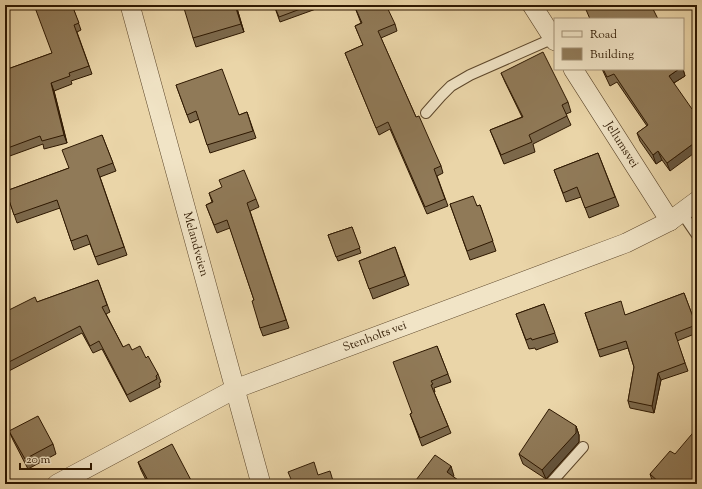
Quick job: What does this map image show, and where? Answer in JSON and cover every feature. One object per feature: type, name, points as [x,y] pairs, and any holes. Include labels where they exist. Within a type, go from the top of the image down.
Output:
[{"type":"street","name":"Melandveien","points":[[130,5],[261,484]]},
{"type":"street","points":[[532,5],[554,40]]},
{"type":"street","name":"Jellumsvei","points":[[574,70],[676,217]]},
{"type":"street","name":"Stenholts vei","points":[[57,484],[235,389],[626,243],[676,217],[697,201]]},
{"type":"lane","points":[[426,113],[451,86],[470,74],[554,40]]},
{"type":"lane","points":[[676,217],[697,235]]},
{"type":"lane","points":[[550,484],[583,447]]},
{"type":"building","points":[[34,5],[72,5],[79,23],[74,25],[89,66],[69,73],[70,76],[51,83],[64,135],[42,141],[40,136],[5,149],[5,70],[52,53]]},
{"type":"building","points":[[183,5],[235,5],[241,24],[193,38]]},
{"type":"building","points":[[274,5],[311,5],[279,17]]},
{"type":"building","points":[[354,5],[386,5],[395,24],[378,31],[416,117],[419,116],[441,166],[434,169],[445,199],[425,207],[388,122],[376,128],[345,53],[363,45],[355,26],[362,23]]},
{"type":"building","points":[[584,5],[651,5],[658,18],[590,18]]},
{"type":"building","points":[[697,45],[697,52],[693,48]]},
{"type":"building","points":[[543,52],[568,102],[562,105],[567,116],[529,135],[532,142],[501,155],[490,130],[523,117],[501,73]]},
{"type":"building","points":[[222,69],[239,115],[247,112],[253,131],[207,145],[196,111],[187,115],[176,85]]},
{"type":"building","points":[[604,70],[678,70],[669,76],[692,109],[697,105],[697,141],[667,163],[658,151],[653,155],[637,133],[648,125],[614,74],[607,77]]},
{"type":"building","points":[[102,135],[113,163],[97,169],[124,247],[95,257],[87,235],[71,241],[57,200],[14,215],[6,191],[69,168],[62,150]]},
{"type":"building","points":[[598,153],[615,197],[585,208],[577,187],[563,193],[554,170]]},
{"type":"building","points":[[244,170],[256,199],[247,203],[286,320],[260,328],[252,301],[254,300],[227,220],[214,225],[206,205],[213,202],[209,193],[222,187],[219,180]]},
{"type":"building","points":[[473,196],[477,206],[480,205],[493,241],[467,251],[450,204]]},
{"type":"building","points":[[352,227],[360,248],[336,257],[328,235]]},
{"type":"building","points":[[395,247],[405,276],[369,289],[359,261]]},
{"type":"building","points":[[98,280],[107,305],[102,307],[123,347],[129,344],[132,350],[140,346],[146,358],[148,356],[158,374],[156,376],[157,379],[127,395],[99,341],[90,346],[80,326],[5,364],[5,312],[35,297],[37,302]]},
{"type":"building","points":[[684,293],[696,325],[675,333],[685,363],[658,373],[652,406],[628,401],[634,367],[626,341],[598,350],[585,313],[621,301],[625,315]]},
{"type":"building","points":[[544,304],[555,333],[532,340],[531,338],[526,340],[516,314]]},
{"type":"building","points":[[437,346],[448,374],[431,381],[433,384],[431,385],[448,426],[420,438],[410,414],[412,413],[393,362]]},
{"type":"building","points":[[549,409],[576,426],[576,433],[542,470],[519,454]]},
{"type":"building","points":[[38,416],[53,444],[25,459],[9,431]]},
{"type":"building","points":[[697,428],[697,481],[694,484],[661,484],[650,474],[670,451],[675,454]]},
{"type":"building","points":[[172,444],[193,484],[150,484],[138,462]]},
{"type":"building","points":[[435,455],[451,466],[447,472],[458,480],[455,484],[413,484]]},
{"type":"building","points":[[314,462],[318,475],[330,471],[334,484],[293,484],[288,472]]}]
